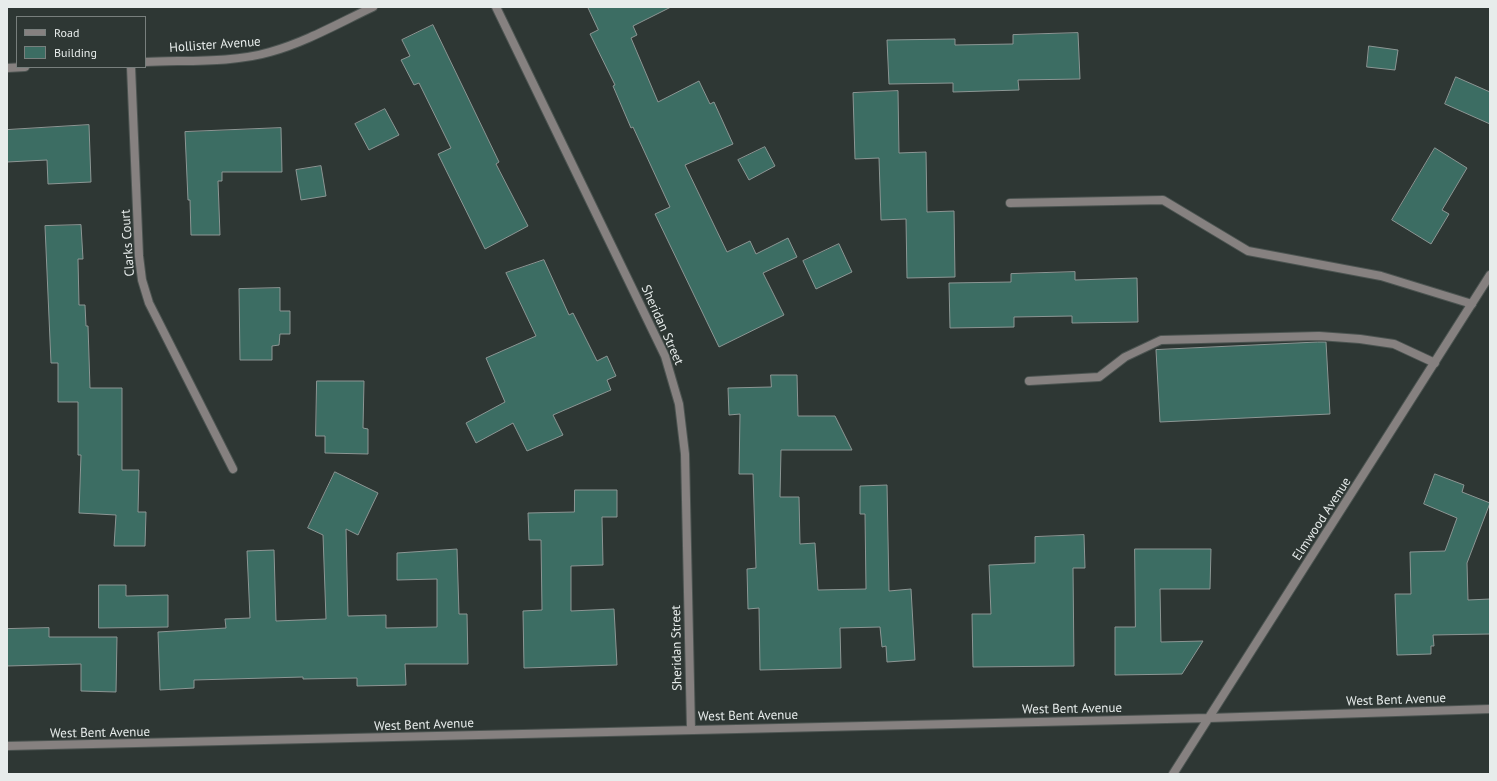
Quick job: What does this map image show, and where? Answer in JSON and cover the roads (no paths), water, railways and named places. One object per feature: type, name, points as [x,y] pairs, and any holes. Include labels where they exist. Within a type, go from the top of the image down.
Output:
[{"type":"street","name":"Hollister Avenue","points":[[146,62],[242,58],[269,52],[296,43],[373,7]]},
{"type":"street","name":"Sheridan Street","points":[[496,7],[665,356],[679,404],[685,454],[691,730]]},
{"type":"street","name":"Clarks Court","points":[[131,68],[139,256],[142,280],[149,303],[233,469]]},
{"type":"street","points":[[1010,203],[1163,200],[1248,251],[1381,276],[1472,304]]},
{"type":"street","name":"Elmwood Avenue","points":[[1173,774],[1490,275]]},
{"type":"street","points":[[1029,381],[1099,377],[1126,357],[1161,340],[1319,336],[1360,339],[1394,344],[1435,363]]},
{"type":"street","name":"West Bent Avenue","points":[[7,746],[1209,718],[1490,709]]}]
